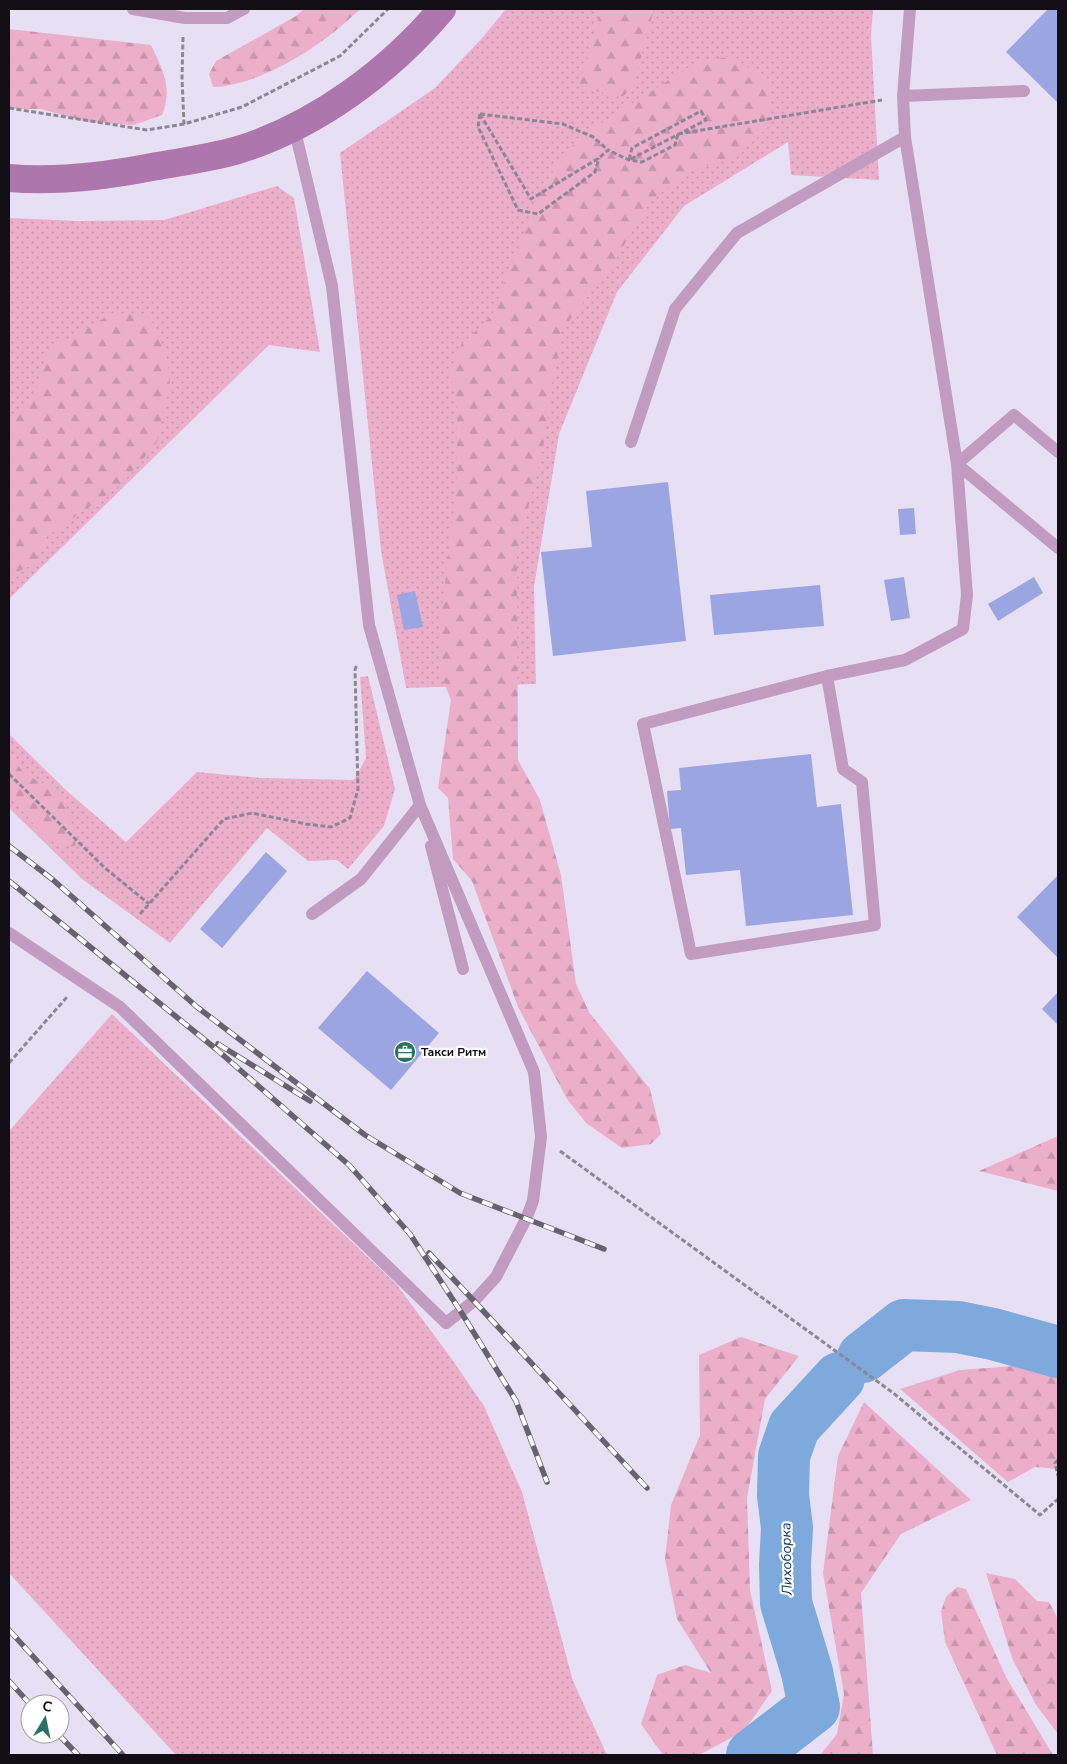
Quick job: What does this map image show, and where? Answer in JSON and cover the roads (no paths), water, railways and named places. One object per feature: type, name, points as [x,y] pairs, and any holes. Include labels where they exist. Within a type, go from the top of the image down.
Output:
[{"type":"street","points":[[9,178],[31,180],[136,170],[238,150],[294,127],[332,105],[367,81],[402,52],[442,9]]},
{"type":"lane","points":[[133,9],[185,18],[226,18],[244,9]]},
{"type":"lane","points":[[827,676],[843,770],[862,782],[875,925],[691,954],[643,724],[827,676],[905,660],[963,629],[967,595],[957,464],[905,137],[903,96],[910,9]]},
{"type":"lane","points":[[903,96],[1024,91]]},
{"type":"lane","points":[[294,127],[332,286],[369,626],[420,805],[463,969]]},
{"type":"lane","points":[[631,442],[675,309],[736,233],[905,137]]},
{"type":"lane","points":[[957,464],[1014,415],[1058,452]]},
{"type":"lane","points":[[957,464],[1058,548]]},
{"type":"lane","points":[[312,914],[361,879],[420,805]]},
{"type":"lane","points":[[9,933],[120,1007],[446,1323],[474,1300],[496,1277],[526,1219],[533,1201],[541,1137],[534,1072],[420,805]]},
{"type":"waterway","name":"Лихоборка","points":[[863,1357],[904,1325],[958,1327],[993,1334],[1058,1352]]},
{"type":"waterway","name":"Лихоборка","points":[[752,1755],[814,1707],[807,1672],[786,1603],[785,1565],[787,1528],[783,1495],[784,1456],[794,1427],[839,1378]]},
{"type":"railway","points":[[9,846],[52,879],[197,1007],[365,1135],[460,1193],[604,1249]]},
{"type":"railway","points":[[9,881],[216,1049],[349,1165],[410,1234],[461,1312],[516,1401],[547,1482]]},
{"type":"railway","points":[[218,1044],[310,1101]]},
{"type":"railway","points":[[429,1253],[647,1488]]},
{"type":"railway","points":[[9,1630],[123,1755]]},
{"type":"railway","points":[[9,1681],[21,1694]]},
{"type":"railway","points":[[68,1744],[78,1755]]},
{"type":"place","name":"Такси Ритм","points":[[405,1052]]}]
